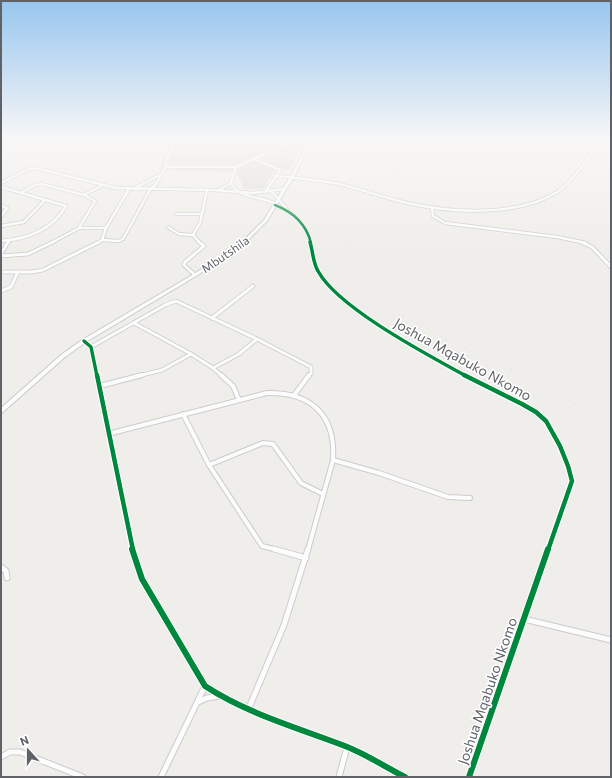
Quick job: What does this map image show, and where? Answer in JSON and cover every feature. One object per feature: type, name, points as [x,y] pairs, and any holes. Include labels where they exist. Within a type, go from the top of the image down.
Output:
[{"type":"street","points":[[1,183],[12,177]]},
{"type":"street","points":[[72,177],[103,185],[129,189],[260,192],[284,189]]},
{"type":"street","points":[[133,189],[156,177]]},
{"type":"street","points":[[102,240],[119,241],[123,239],[150,190],[156,184],[159,177]]},
{"type":"street","points":[[219,190],[231,183],[233,177]]},
{"type":"street","points":[[266,191],[275,177]]},
{"type":"street","name":"Mbutshila","points":[[1,411],[63,356],[84,341],[195,275],[242,245],[260,228],[292,177]]},
{"type":"street","points":[[294,177],[328,182],[432,208],[468,210],[500,209],[521,205],[549,196],[565,186],[572,177]]},
{"type":"street","points":[[231,183],[238,192],[256,198],[269,199]]},
{"type":"street","points":[[1,255],[28,254],[74,232],[79,228],[95,201],[84,195],[42,184],[35,185],[22,192]]},
{"type":"street","points":[[84,195],[103,185]]},
{"type":"street","points":[[1,187],[66,206],[57,220],[47,228],[19,240],[1,241]]},
{"type":"street","points":[[1,272],[37,272],[95,246],[102,240],[106,228],[129,189]]},
{"type":"street","points":[[194,236],[200,223],[208,190]]},
{"type":"street","name":"Joshua Mqabuko Nkomo","points":[[270,190],[297,218],[308,233],[315,266],[326,283],[364,315],[419,349],[486,386],[527,406],[543,417],[569,466],[572,479],[469,777]]},
{"type":"street","points":[[260,192],[276,204],[288,210]]},
{"type":"street","points":[[1,226],[13,226],[26,221],[45,200]]},
{"type":"street","points":[[1,206],[7,208],[1,217]]},
{"type":"street","points":[[432,208],[433,216],[445,223],[557,237],[586,244],[592,247],[611,267]]},
{"type":"street","points":[[176,214],[202,214]]},
{"type":"street","points":[[168,227],[179,234],[194,236],[195,239],[204,246],[185,262],[184,265],[195,275]]},
{"type":"street","points":[[79,228],[106,228]]},
{"type":"street","points":[[1,255],[9,241]]},
{"type":"street","points":[[1,291],[11,287],[18,272]]},
{"type":"street","points":[[212,318],[253,286]]},
{"type":"street","points":[[91,347],[168,303],[176,301],[257,339],[311,367],[311,373],[295,394]]},
{"type":"street","points":[[134,323],[191,354],[213,368],[233,386],[240,400]]},
{"type":"street","points":[[213,368],[239,354],[257,339]]},
{"type":"street","points":[[84,341],[91,347],[134,557],[142,579],[205,686],[220,696],[248,710],[347,747],[405,777]]},
{"type":"street","points":[[100,386],[162,370],[191,354]]},
{"type":"street","points":[[108,434],[183,414],[268,393],[278,392],[295,394],[316,406],[324,417],[334,444],[333,460],[306,558],[284,625],[248,710]]},
{"type":"street","points":[[183,414],[209,465],[262,546],[306,558]]},
{"type":"street","points":[[209,465],[263,443],[269,443],[275,447],[301,483],[323,494]]},
{"type":"street","points":[[333,460],[379,473],[448,498],[470,498]]},
{"type":"street","points":[[1,567],[6,571],[7,578]]},
{"type":"street","points":[[524,619],[611,640]]},
{"type":"street","points":[[161,777],[205,686]]},
{"type":"street","points":[[198,702],[207,698],[220,696]]},
{"type":"street","points":[[340,777],[347,747]]},
{"type":"street","points":[[1,757],[10,752],[20,752],[83,777]]},
{"type":"shaded area","points":[[239,177],[270,177],[263,189],[244,189]]},
{"type":"railway","points":[[348,242],[348,227],[358,207],[372,192],[394,177]]},
{"type":"railway","points":[[348,242],[354,262],[365,280],[382,297],[403,313],[450,341],[547,387],[611,428]]},
{"type":"cycle path","points":[[275,205],[294,215],[303,225],[309,238],[317,271],[324,281],[338,294],[361,313],[407,342],[476,382],[536,412],[546,421],[560,446],[571,473],[571,486],[469,777]]},
{"type":"cycle path","points":[[84,341],[91,347],[134,557],[142,579],[205,686],[220,696],[248,710],[347,747],[405,777]]}]
